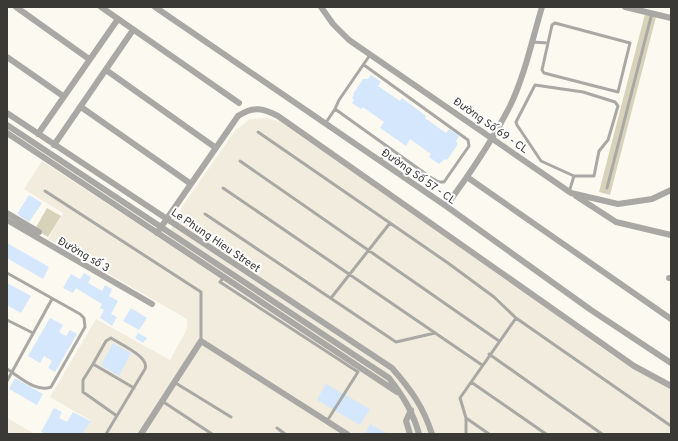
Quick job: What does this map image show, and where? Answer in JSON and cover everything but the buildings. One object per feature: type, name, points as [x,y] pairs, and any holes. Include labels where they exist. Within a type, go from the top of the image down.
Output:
[{"type":"street","points":[[16,7],[89,59]]},
{"type":"street","points":[[101,7],[240,103]]},
{"type":"street","name":"Đường Số 57 - CL","points":[[155,7],[446,206],[591,310],[671,363]]},
{"type":"street","name":"Đường Số 69 - CL","points":[[321,7],[338,30],[349,40],[570,192],[618,204],[652,199],[671,190]]},
{"type":"street","points":[[446,206],[468,177],[510,106],[521,78],[542,7]]},
{"type":"street","points":[[625,7],[671,18]]},
{"type":"street","points":[[38,134],[118,19]]},
{"type":"street","points":[[54,145],[133,30]]},
{"type":"street","points":[[7,57],[63,96]]},
{"type":"street","points":[[106,70],[216,148]]},
{"type":"street","points":[[81,107],[191,184]]},
{"type":"street","points":[[158,233],[238,116],[246,111],[257,108],[266,110],[278,116],[634,366],[671,386]]},
{"type":"street","name":"Le Phung Hieu Street","points":[[7,113],[165,223],[226,274]]},
{"type":"street","name":"Le Phung Hieu Street","points":[[7,117],[165,223]]},
{"type":"street","name":"Le Phung Hieu Street","points":[[7,125],[233,265],[392,368],[410,389],[425,413],[432,434]]},
{"type":"street","name":"Le Phung Hieu Street","points":[[7,134],[158,233],[226,274],[389,378],[403,396],[419,434]]},
{"type":"street","points":[[468,177],[671,319]]},
{"type":"street","points":[[570,192],[616,222],[671,235]]},
{"type":"street","points":[[7,213],[39,232]]},
{"type":"street","name":"Đường số 3","points":[[7,220],[152,304]]},
{"type":"street","points":[[226,274],[233,265]]},
{"type":"street","points":[[140,434],[201,341],[347,434]]},
{"type":"street","points":[[410,410],[406,421],[410,434]]},
{"type":"lane","points":[[607,188],[652,13]]},
{"type":"lane","points":[[555,23],[630,43],[618,92],[544,73],[542,70],[548,43],[552,26],[555,23]]},
{"type":"lane","points":[[532,42],[548,43]]},
{"type":"lane","points":[[325,124],[339,100],[371,54]]},
{"type":"lane","points":[[335,109],[430,177],[442,183],[469,146],[470,142],[364,65]]},
{"type":"lane","points":[[535,85],[583,92],[614,102],[618,106],[608,140],[600,151],[594,176],[574,176],[541,160],[517,125],[516,122],[535,85]]},
{"type":"lane","points":[[258,132],[448,263],[494,298],[516,318],[671,426]]},
{"type":"lane","points":[[380,161],[389,148]]},
{"type":"lane","points":[[240,161],[499,341]]},
{"type":"lane","points":[[570,192],[574,176]]},
{"type":"lane","points":[[223,188],[482,365]]},
{"type":"lane","points":[[45,191],[201,292],[201,341]]},
{"type":"lane","points":[[205,214],[396,342],[435,333]]},
{"type":"lane","points":[[331,298],[390,223]]},
{"type":"lane","points":[[7,273],[80,314],[86,327],[51,387],[45,390],[38,388],[7,369]]},
{"type":"lane","points":[[226,274],[220,282],[358,372],[327,421]]},
{"type":"lane","points":[[7,380],[52,299]]},
{"type":"lane","points":[[466,434],[466,418],[460,398],[489,354],[516,318]]},
{"type":"lane","points":[[7,320],[33,333]]},
{"type":"lane","points":[[106,434],[117,416],[134,388],[147,366],[145,360],[130,349],[111,338],[108,338],[82,380],[83,392],[117,416]]},
{"type":"lane","points":[[489,354],[602,434]]},
{"type":"lane","points":[[93,364],[134,388]]},
{"type":"lane","points":[[174,382],[231,417]]},
{"type":"lane","points":[[471,382],[546,434]]},
{"type":"lane","points":[[162,401],[212,434]]},
{"type":"lane","points":[[466,418],[490,434]]},
{"type":"lane","points":[[277,428],[285,434]]},
{"type":"shaded area","points":[[645,14],[656,17],[610,195],[599,192]]},
{"type":"shaded area","points":[[267,118],[281,122],[369,182],[618,359],[671,386],[671,434],[83,434],[90,420],[50,397],[96,319],[170,360],[187,329],[187,319],[48,239],[63,213],[24,189],[42,161],[165,242],[184,204],[235,131],[250,119]]},
{"type":"shaded area","points":[[47,208],[61,216],[48,237],[35,229]]},
{"type":"shaded area","points":[[7,418],[35,434],[7,434]]}]
